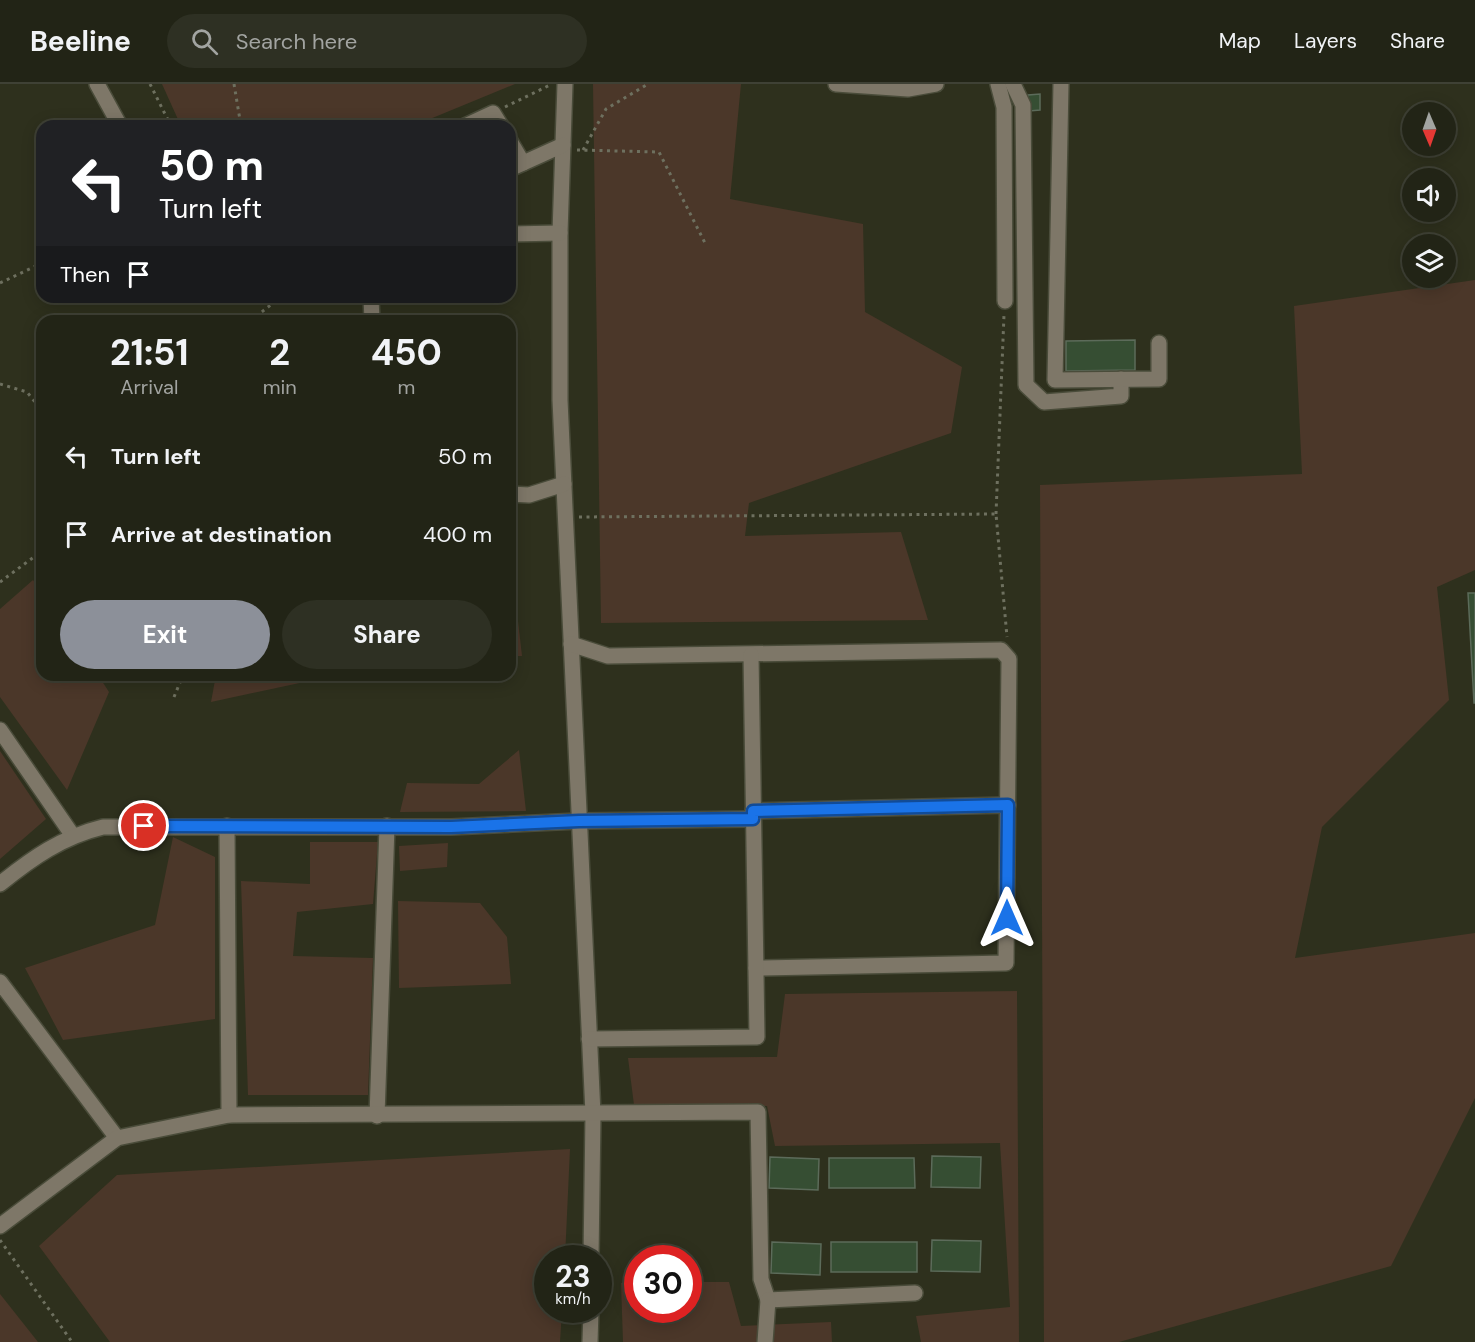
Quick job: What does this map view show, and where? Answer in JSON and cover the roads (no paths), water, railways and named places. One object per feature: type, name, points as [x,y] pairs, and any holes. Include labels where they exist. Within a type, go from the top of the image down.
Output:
[{"type":"street","points":[[98,84],[117,120]]},
{"type":"street","points":[[565,84],[560,233],[560,400],[593,1114],[591,1245]]},
{"type":"street","points":[[836,84],[908,89],[936,84]]},
{"type":"street","points":[[998,84],[1004,107],[1005,301]]},
{"type":"street","points":[[1012,84],[1023,105],[1026,385],[1044,402],[1121,396],[1121,379]]},
{"type":"street","points":[[1061,84],[1055,380],[1159,379],[1159,343]]},
{"type":"street","points":[[517,166],[563,147]]},
{"type":"street","points":[[516,234],[560,233]]},
{"type":"street","points":[[516,495],[530,495],[564,484]]},
{"type":"street","points":[[571,644],[608,656],[751,656],[1001,650],[1009,659],[1006,963],[756,968]]},
{"type":"street","points":[[589,1039],[757,1037],[751,656]]},
{"type":"street","points":[[0,730],[73,836]]},
{"type":"street","points":[[0,884],[38,853],[73,836],[103,827],[451,827],[1008,805]]},
{"type":"street","points":[[227,826],[229,1115]]},
{"type":"street","points":[[377,1116],[387,826]]},
{"type":"street","points":[[0,982],[117,1138]]},
{"type":"street","points":[[0,1226],[117,1138],[229,1115],[377,1116],[758,1112],[761,1280],[768,1300],[765,1342]]},
{"type":"street","points":[[768,1300],[915,1293]]},
{"type":"street","points":[[590,1342],[591,1323]]}]
